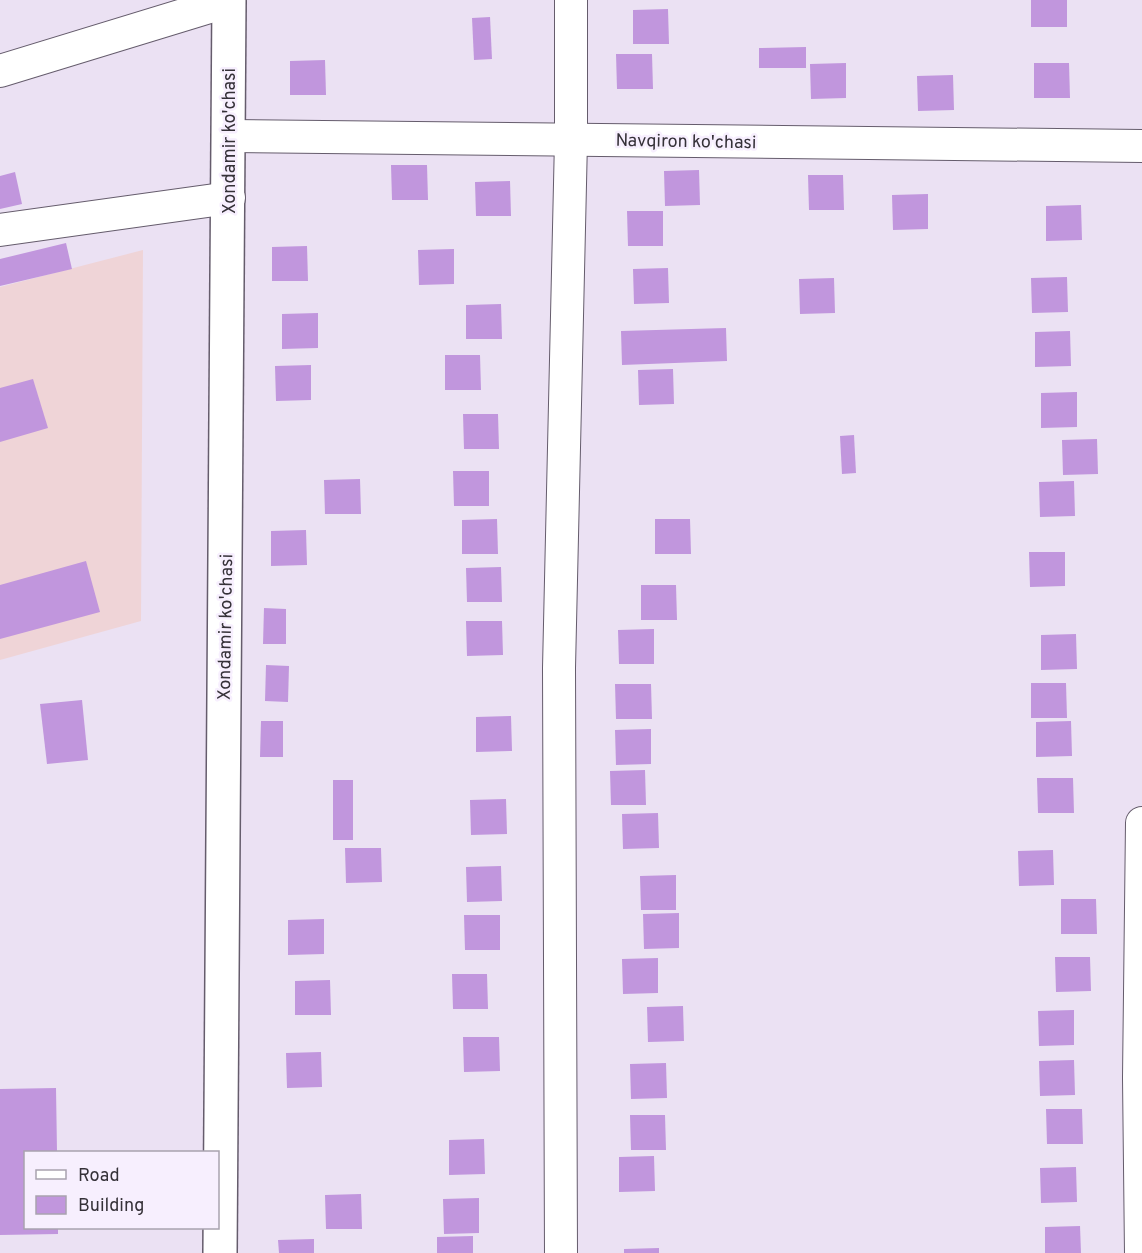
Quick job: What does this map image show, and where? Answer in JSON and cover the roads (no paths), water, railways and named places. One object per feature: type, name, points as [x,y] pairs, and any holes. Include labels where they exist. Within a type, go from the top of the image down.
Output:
[{"type":"main road","name":"Xondamir ko'chasi","points":[[220,1253],[229,198],[228,0]]},
{"type":"street","points":[[0,71],[228,0]]},
{"type":"street","points":[[561,1253],[559,668],[571,140],[571,0]]},
{"type":"street","name":"Navqiron ko'chasi","points":[[229,136],[1142,146]]},
{"type":"street","points":[[0,230],[229,198]]},
{"type":"street","points":[[1141,1253],[1139,1078],[1142,823]]}]
